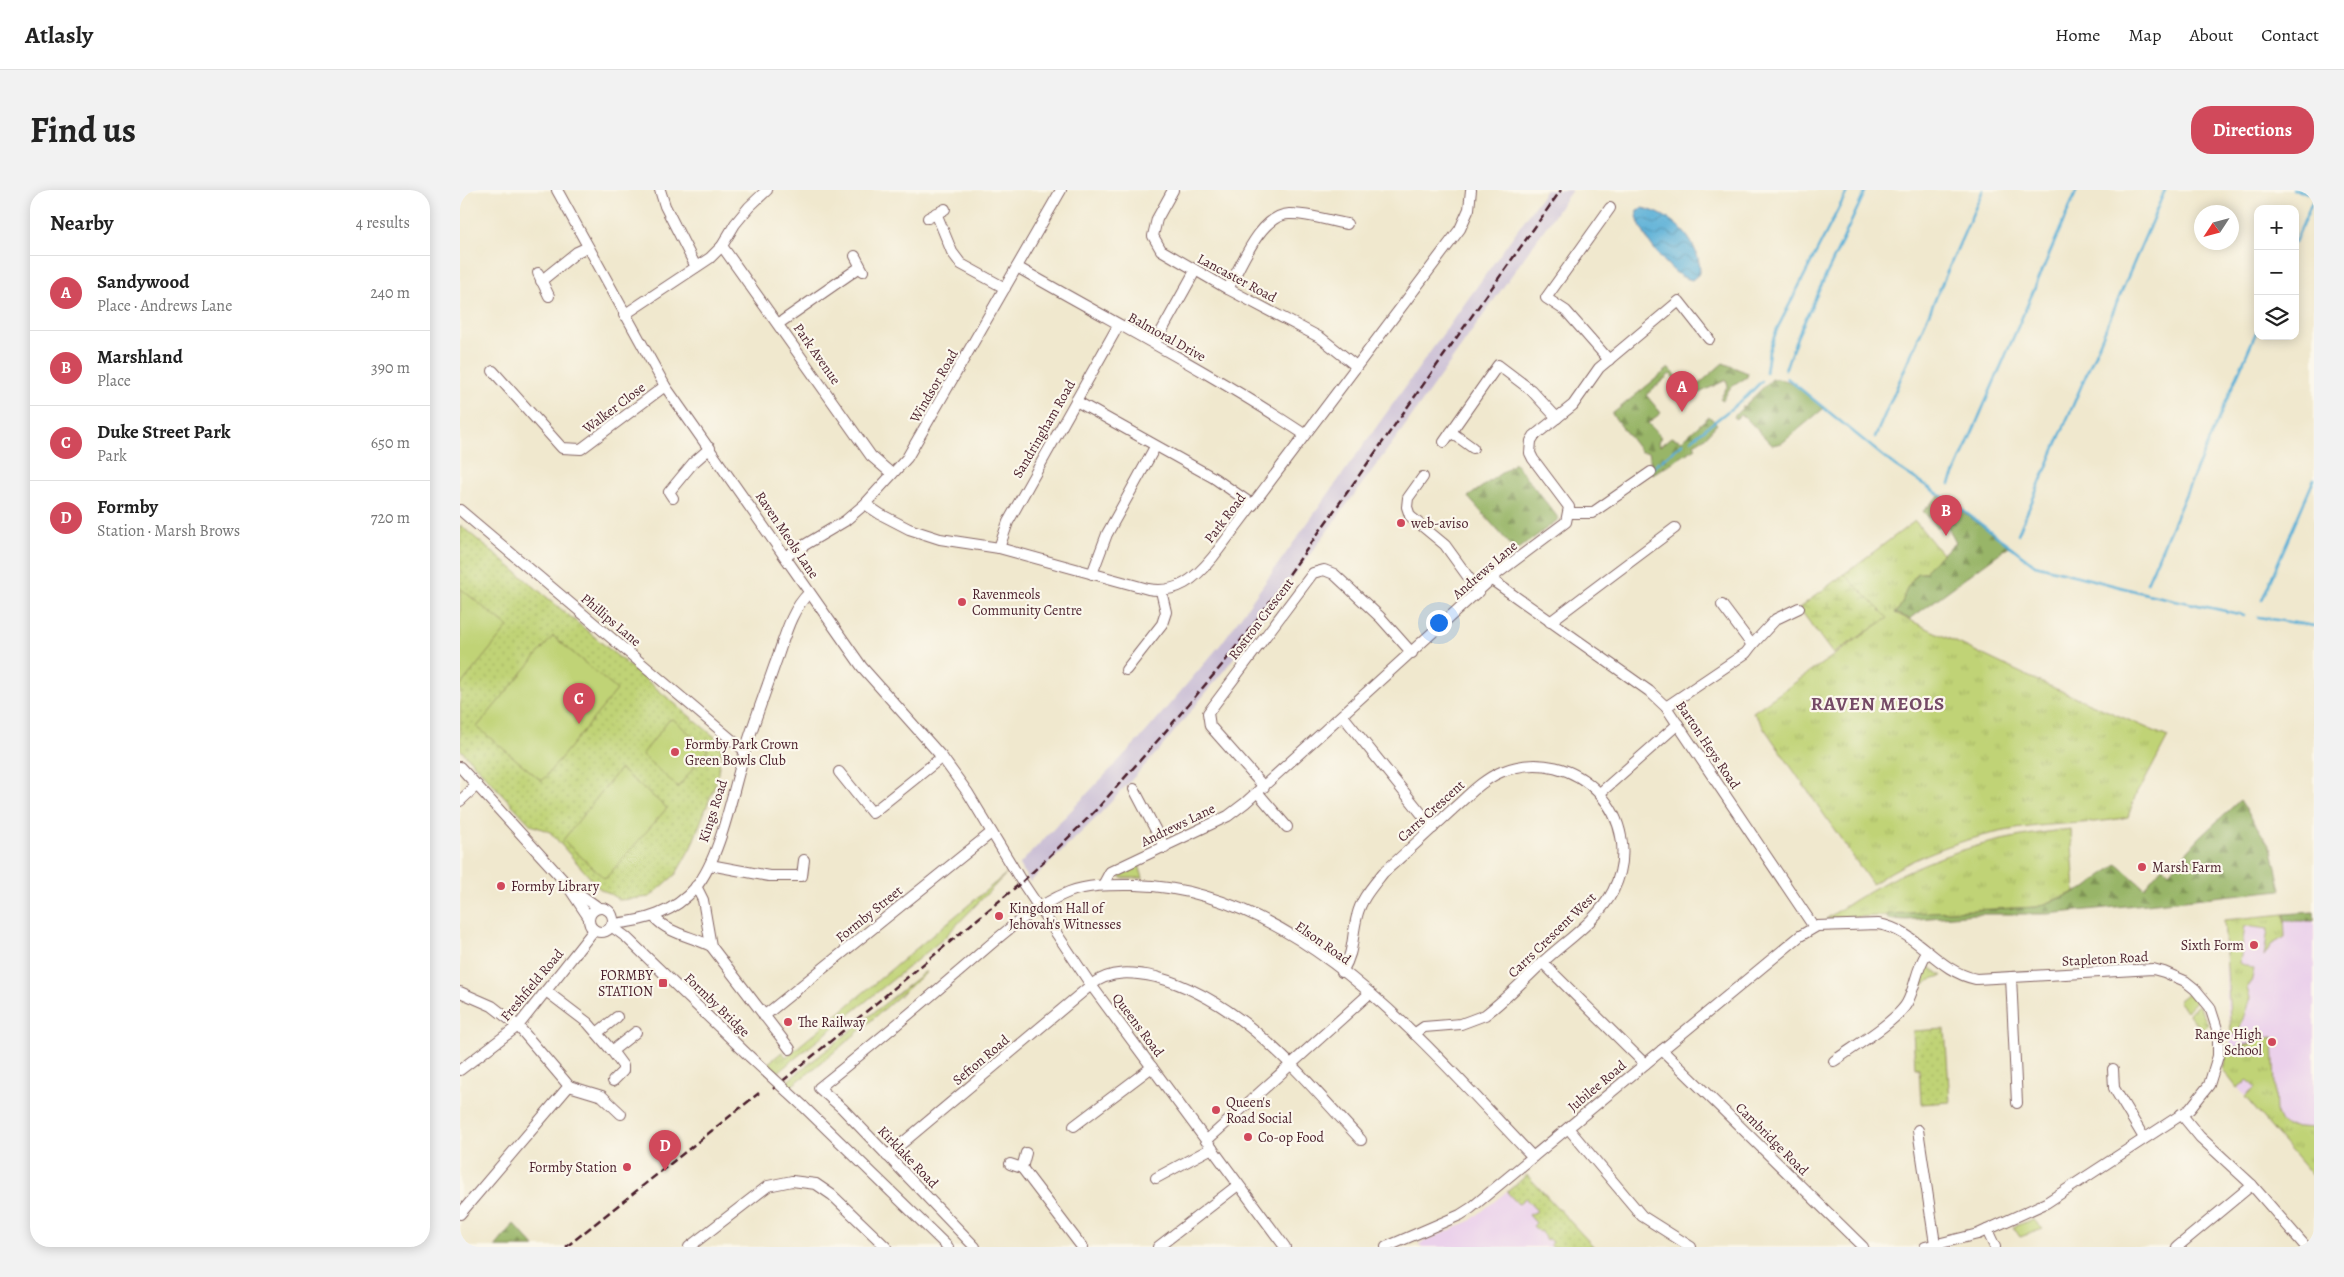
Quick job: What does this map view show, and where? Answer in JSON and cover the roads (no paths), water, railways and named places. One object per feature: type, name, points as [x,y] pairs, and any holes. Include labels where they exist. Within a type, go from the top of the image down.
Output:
[{"type":"street","name":"Raven Meols Lane","points":[[557,190],[624,315],[665,386],[862,667],[942,757],[968,793],[1020,879]]},
{"type":"street","points":[[660,190],[665,206],[696,268]]},
{"type":"street","points":[[624,315],[696,268],[722,246],[735,224],[767,190]]},
{"type":"street","name":"Windsor Road","points":[[786,556],[845,521],[865,504],[907,458],[1061,190]]},
{"type":"street","name":"Lancaster Road","points":[[1173,190],[1157,219],[1154,236],[1161,250],[1195,271],[1321,338],[1356,366]]},
{"type":"street","name":"Park Road","points":[[865,504],[909,529],[940,539],[999,548],[1161,591],[1184,585],[1204,568],[1253,505],[1304,434],[1460,229],[1469,209],[1471,190]]},
{"type":"street","points":[[1609,360],[1566,311],[1546,298],[1610,208]]},
{"type":"street","points":[[936,213],[952,252],[961,264],[1006,288]]},
{"type":"street","points":[[1228,289],[1264,226],[1277,216],[1290,214],[1348,224]]},
{"type":"street","name":"Park Avenue","points":[[722,246],[870,456],[892,474]]},
{"type":"street","points":[[549,296],[539,277],[588,247]]},
{"type":"street","points":[[778,324],[862,270],[855,256]]},
{"type":"street","name":"Balmoral Drive","points":[[1016,267],[1118,326],[1155,344],[1304,434]]},
{"type":"street","points":[[1155,344],[1195,271]]},
{"type":"street","points":[[1651,472],[1592,513],[1570,513],[1566,502],[1530,453],[1531,441],[1534,436],[1579,399],[1593,375],[1679,301],[1710,339]]},
{"type":"street","name":"Sandringham Road","points":[[999,548],[1008,522],[1118,326]]},
{"type":"street","points":[[1444,442],[1498,365],[1530,390],[1557,418]]},
{"type":"street","name":"Walker Close","points":[[494,371],[562,448],[581,449],[665,386]]},
{"type":"street","points":[[1076,400],[1155,447],[1214,478],[1253,505]]},
{"type":"street","points":[[1451,432],[1473,448]]},
{"type":"street","points":[[1092,574],[1106,534],[1155,447]]},
{"type":"street","points":[[673,498],[669,492],[693,463],[710,448]]},
{"type":"street","points":[[1423,477],[1408,498],[1407,507],[1410,516],[1445,545],[1480,592]]},
{"type":"street","name":"Phillips Lane","points":[[460,510],[745,751]]},
{"type":"street","name":"Andrews Lane","points":[[1103,885],[1110,872],[1165,848],[1228,816],[1261,790],[1518,557],[1566,522],[1570,513]]},
{"type":"street","points":[[1550,622],[1675,528]]},
{"type":"street","name":"Rostron Crescent","points":[[1261,790],[1212,730],[1208,722],[1208,713],[1314,573],[1324,570],[1334,574],[1380,617],[1412,653]]},
{"type":"street","name":"Barton Heys Road","points":[[1492,580],[1649,691],[1666,707],[1814,927]]},
{"type":"street","points":[[1126,670],[1162,624],[1166,612],[1161,591]]},
{"type":"street","name":"Kings Road","points":[[611,921],[654,917],[676,905],[696,886],[710,865],[745,751],[796,609],[810,593]]},
{"type":"street","points":[[1722,605],[1752,646]]},
{"type":"street","points":[[1666,707],[1746,653],[1776,618],[1799,608]]},
{"type":"street","points":[[1343,716],[1433,828]]},
{"type":"street","points":[[1600,794],[1678,724]]},
{"type":"street","points":[[839,772],[872,813],[942,757]]},
{"type":"street","name":"Carrs Crescent","points":[[1342,972],[1352,950],[1356,918],[1361,903],[1383,874],[1487,780],[1520,766],[1542,765],[1564,770],[1584,779],[1600,794]]},
{"type":"street","points":[[460,767],[565,882],[589,918],[594,930],[605,931],[611,921],[606,909],[599,908],[565,882]]},
{"type":"street","points":[[460,801],[477,785]]},
{"type":"street","points":[[1134,789],[1165,848]]},
{"type":"street","points":[[1261,790],[1287,827]]},
{"type":"street","name":"Carrs Crescent West","points":[[1414,1034],[1424,1027],[1461,1024],[1485,1015],[1599,912],[1608,900],[1618,879],[1622,857],[1620,834],[1613,812],[1600,794]]},
{"type":"street","name":"Formby Street","points":[[764,1016],[991,833]]},
{"type":"street","points":[[710,865],[769,876],[802,876],[804,860]]},
{"type":"street","name":"Queens Road","points":[[1020,879],[1091,985],[1285,1247]]},
{"type":"street","name":"Elson Road","points":[[1038,908],[1068,892],[1083,887],[1103,885],[1155,886],[1188,891],[1215,898],[1261,919],[1306,946],[1370,993],[1414,1034],[1533,1157]]},
{"type":"street","points":[[696,886],[703,900],[711,946]]},
{"type":"street","points":[[589,918],[592,911],[599,908]]},
{"type":"street","name":"Kirklake Road","points":[[975,1247],[819,1088],[1038,908]]},
{"type":"street","points":[[654,917],[671,931],[696,938],[711,946],[790,1049]]},
{"type":"street","name":"Formby Bridge","points":[[611,921],[948,1247]]},
{"type":"street","name":"Stapleton Road","points":[[1814,927],[1887,925],[1903,932],[1944,966],[1965,977],[1976,979],[2153,969],[2174,976],[2196,989],[2210,1007],[2216,1020],[2219,1043],[2214,1072],[2202,1095],[2181,1114],[2046,1203],[1987,1230],[1930,1246]]},
{"type":"street","name":"Jubilee Road","points":[[1386,1247],[1464,1213],[1800,936],[1814,927]]},
{"type":"street","name":"Freshfield Road","points":[[460,1070],[518,1026],[594,930]]},
{"type":"street","points":[[1834,1061],[1903,1008],[1910,996],[1919,964],[1927,953]]},
{"type":"street","points":[[1543,963],[1645,1064]]},
{"type":"street","name":"Sefton Road","points":[[887,1156],[1091,985],[1105,975],[1118,973],[1147,975],[1179,985],[1234,1014],[1291,1065],[1361,1140]]},
{"type":"street","points":[[2011,977],[2017,1103]]},
{"type":"street","points":[[460,992],[492,1006],[518,1026],[569,1086],[602,1096],[621,1114]]},
{"type":"street","points":[[546,992],[597,1033],[612,1051],[623,1066],[623,1071],[613,1081]]},
{"type":"street","points":[[1156,1178],[1209,1144],[1291,1065],[1370,993]]},
{"type":"street","points":[[597,1033],[617,1017]]},
{"type":"street","points":[[612,1051],[636,1032]]},
{"type":"street","name":"Cambridge Road","points":[[1662,1050],[1863,1247]]},
{"type":"street","points":[[1074,1126],[1152,1067]]},
{"type":"street","points":[[2113,1069],[2114,1088],[2144,1138]]},
{"type":"street","points":[[460,1214],[569,1086]]},
{"type":"street","points":[[2181,1114],[2200,1137],[2252,1186],[2306,1247]]},
{"type":"street","points":[[1568,1128],[1642,1216],[1691,1247]]},
{"type":"street","points":[[1918,1130],[1930,1246]]},
{"type":"street","points":[[1022,1168],[1026,1153]]},
{"type":"street","points":[[1010,1164],[1022,1168],[1082,1247]]},
{"type":"street","points":[[689,1247],[768,1186],[792,1181],[816,1184],[832,1195],[886,1247]]},
{"type":"street","points":[[1158,1247],[1238,1185]]},
{"type":"street","points":[[2177,1247],[2252,1186]]},
{"type":"street","points":[[1987,1230],[1994,1247]]},
{"type":"water","points":[[1642,208],[1664,216],[1683,231],[1690,240],[1699,261],[1700,273],[1692,280],[1682,277],[1675,272],[1645,236],[1637,217],[1637,210]]},
{"type":"waterway","points":[[1766,373],[1769,351],[1777,329],[1848,190]]},
{"type":"waterway","points":[[1785,370],[1797,337],[1866,190]]},
{"type":"waterway","points":[[1875,437],[1983,190]]},
{"type":"waterway","points":[[1950,484],[2077,190]]},
{"type":"waterway","points":[[2018,534],[2165,190]]},
{"type":"waterway","points":[[2293,190],[2314,193]]},
{"type":"waterway","points":[[2299,233],[2314,198]]},
{"type":"waterway","points":[[2147,583],[2254,337]]},
{"type":"waterway","points":[[1787,378],[1894,465],[1957,506],[2035,565],[2147,594],[2244,615]]},
{"type":"waterway","points":[[1691,440],[1746,397],[1762,381]]},
{"type":"waterway","points":[[1651,469],[1683,443]]},
{"type":"waterway","points":[[2262,600],[2314,479]]},
{"type":"waterway","points":[[2258,617],[2314,626]]},
{"type":"railway","points":[[773,1089],[1022,882],[1096,810],[1159,739],[1222,665],[1261,614],[1561,190]]},
{"type":"railway","points":[[566,1247],[759,1093]]},
{"type":"place","name":"Sandywood","points":[[1682,412]]},
{"type":"place","name":"web-aviso","points":[[1401,523]]},
{"type":"place","name":"Marshland","points":[[1946,536]]},
{"type":"place","name":"Ravenmeols Community Centre","points":[[962,602]]},
{"type":"place","name":"Duke Street Park","points":[[579,724]]},
{"type":"place","name":"Formby Park Crown Green Bowls Club","points":[[675,752]]},
{"type":"place","name":"Marsh Farm","points":[[2142,867]]},
{"type":"place","name":"Formby Library","points":[[501,886]]},
{"type":"place","name":"Kingdom Hall of Jehovah's Witnesses","points":[[999,916]]},
{"type":"place","name":"Sixth Form","points":[[2254,945]]},
{"type":"place","name":"FORMBY STATION","points":[[663,983]]},
{"type":"place","name":"The Railway","points":[[788,1022]]},
{"type":"place","name":"Range High School","points":[[2272,1042]]},
{"type":"place","name":"Queen's Road Social","points":[[1216,1110]]},
{"type":"place","name":"Co-op Food","points":[[1248,1137]]},
{"type":"place","name":"Formby Station","points":[[627,1167]]},
{"type":"place","name":"Formby","points":[[665,1171]]},
{"type":"district","name":"RAVEN MEOLS","points":[[1878,704]]}]
